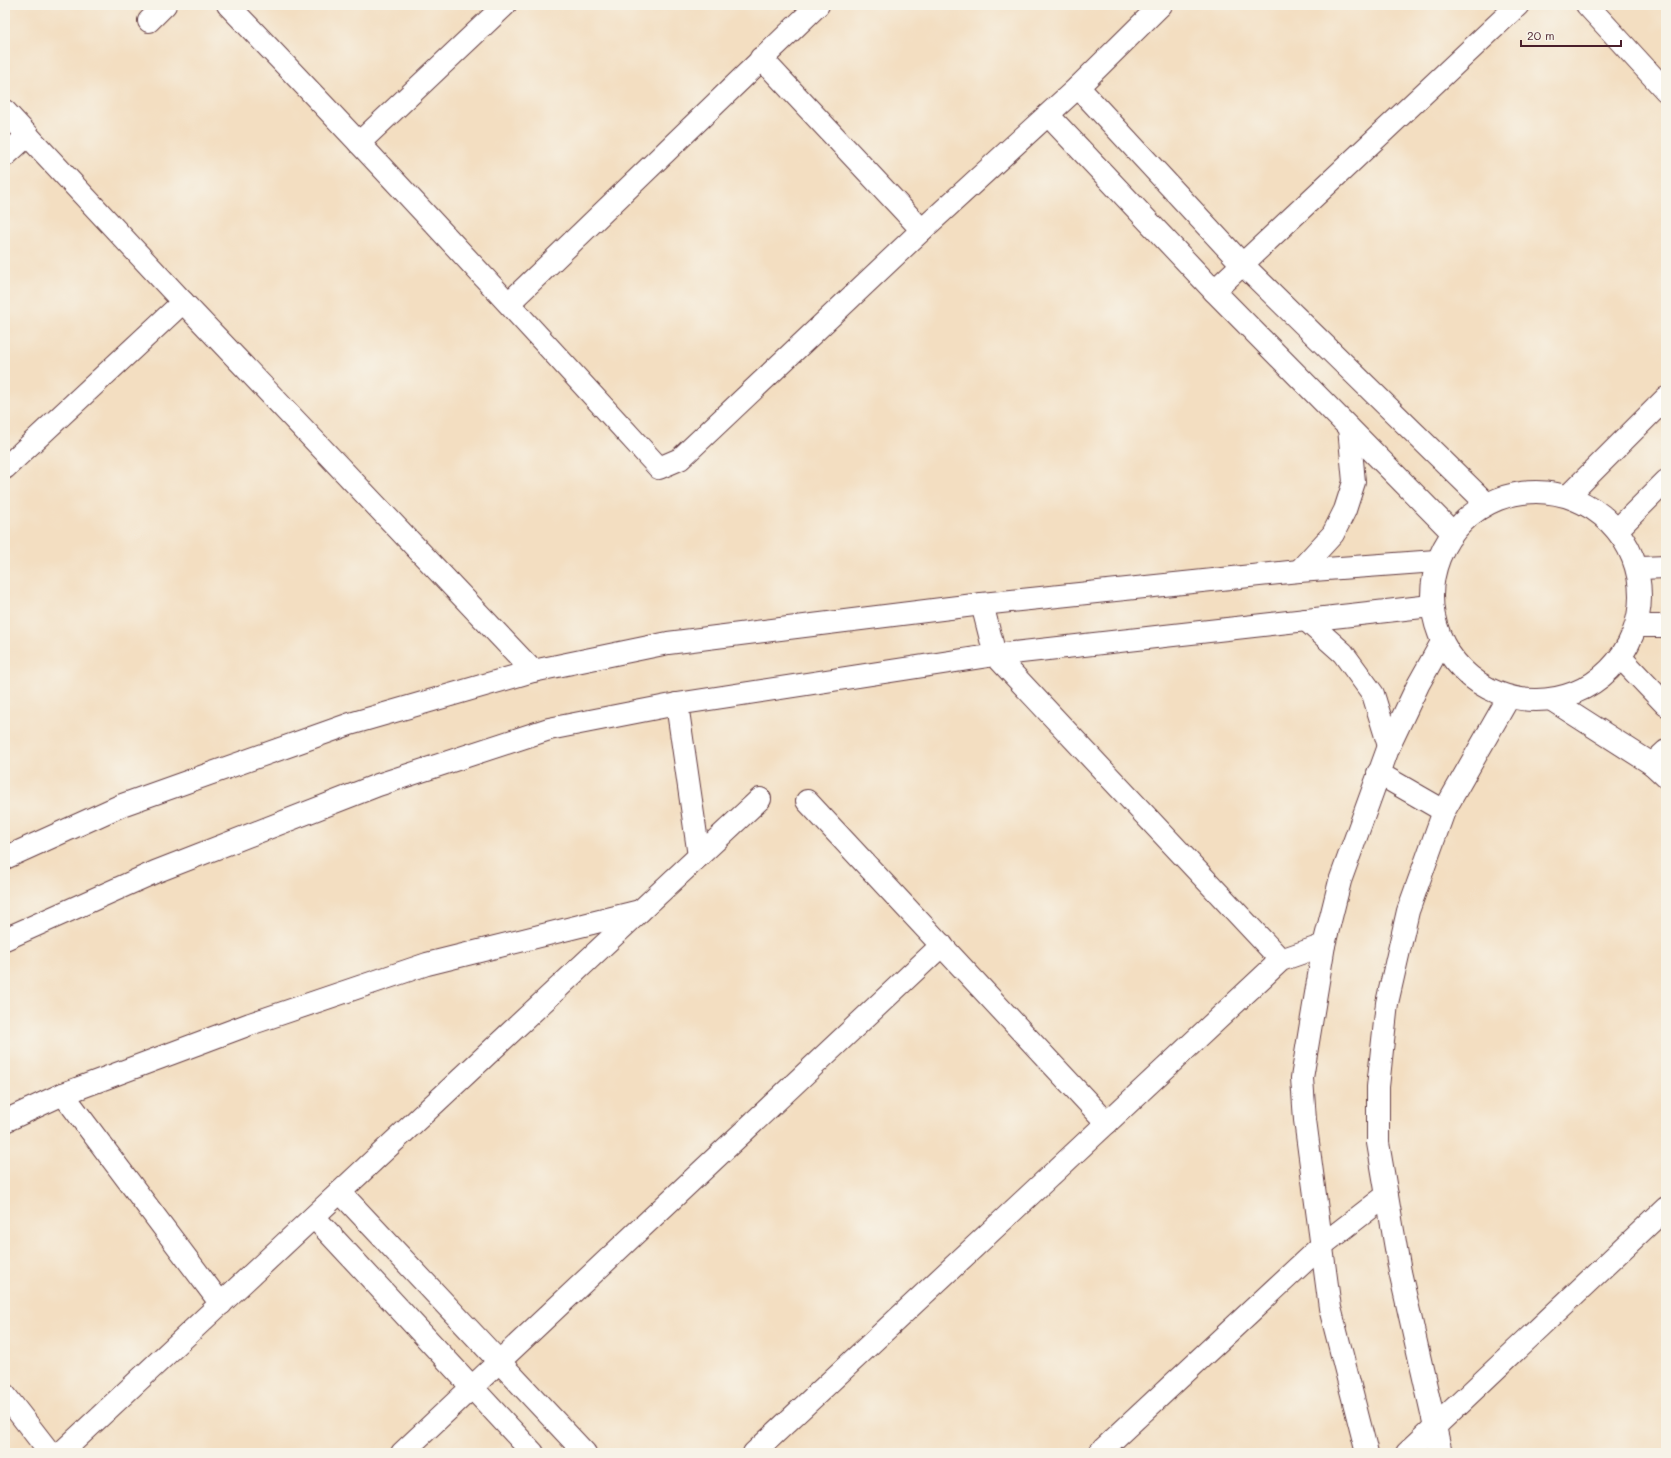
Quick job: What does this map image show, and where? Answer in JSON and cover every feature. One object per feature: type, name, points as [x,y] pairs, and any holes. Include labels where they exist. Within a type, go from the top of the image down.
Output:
[{"type":"street","points":[[149,21],[165,5]]},
{"type":"street","points":[[228,5],[360,143],[508,302],[659,468],[680,459],[922,230],[1078,87],[1161,5]]},
{"type":"street","points":[[360,143],[505,5]]},
{"type":"street","points":[[508,302],[818,5]]},
{"type":"street","points":[[1214,291],[1518,5]]},
{"type":"street","points":[[1587,5],[1666,91]]},
{"type":"street","points":[[761,58],[922,230]]},
{"type":"street","points":[[1078,87],[1242,264],[1486,503]]},
{"type":"street","points":[[5,111],[183,302],[533,671]]},
{"type":"street","points":[[1048,115],[1214,291],[1452,531]]},
{"type":"street","points":[[5,156],[28,135]]},
{"type":"street","points":[[5,468],[183,302]]},
{"type":"street","points":[[1569,495],[1666,398]]},
{"type":"street","points":[[1299,571],[1333,534],[1345,510],[1354,482],[1349,428]]},
{"type":"street","points":[[1617,530],[1666,481]]},
{"type":"street","points":[[1532,491],[1569,495],[1617,530],[1641,568],[1639,626],[1622,659],[1594,684],[1552,700],[1508,697],[1469,677],[1442,642],[1431,606],[1436,561],[1452,531],[1486,503],[1532,491]]},
{"type":"street","points":[[5,858],[122,805],[328,732],[533,671],[668,643],[982,604],[1299,571],[1436,561]]},
{"type":"street","points":[[1641,568],[1666,567]]},
{"type":"street","points":[[982,604],[995,655],[1281,960]]},
{"type":"street","points":[[5,939],[154,872],[378,785],[549,729],[676,704],[995,655],[1431,606]]},
{"type":"street","points":[[1306,620],[1342,653],[1373,694],[1389,746]]},
{"type":"street","points":[[1639,626],[1666,626]]},
{"type":"street","points":[[1367,1453],[1330,1308],[1305,1120],[1302,1078],[1324,945],[1340,881],[1389,746],[1418,685],[1442,642]]},
{"type":"street","points":[[1622,659],[1666,705]]},
{"type":"street","points":[[1441,1453],[1400,1272],[1378,1143],[1378,1087],[1387,1003],[1408,911],[1444,811],[1508,697]]},
{"type":"street","points":[[1552,700],[1661,764]]},
{"type":"street","points":[[676,704],[699,856]]},
{"type":"street","points":[[1378,773],[1444,811]]},
{"type":"street","points":[[61,1453],[760,800]]},
{"type":"street","points":[[807,801],[1107,1122]]},
{"type":"street","points":[[5,1121],[63,1094],[250,1024],[427,964],[641,910]]},
{"type":"street","points":[[402,1453],[942,945]]},
{"type":"street","points":[[754,1453],[1281,960],[1324,945]]},
{"type":"street","points":[[63,1094],[221,1304]]},
{"type":"street","points":[[340,1192],[585,1453]]},
{"type":"street","points":[[1099,1453],[1321,1246],[1387,1194]]},
{"type":"street","points":[[1407,1453],[1666,1208]]},
{"type":"street","points":[[314,1217],[533,1453]]},
{"type":"street","points":[[5,1395],[50,1453]]}]
